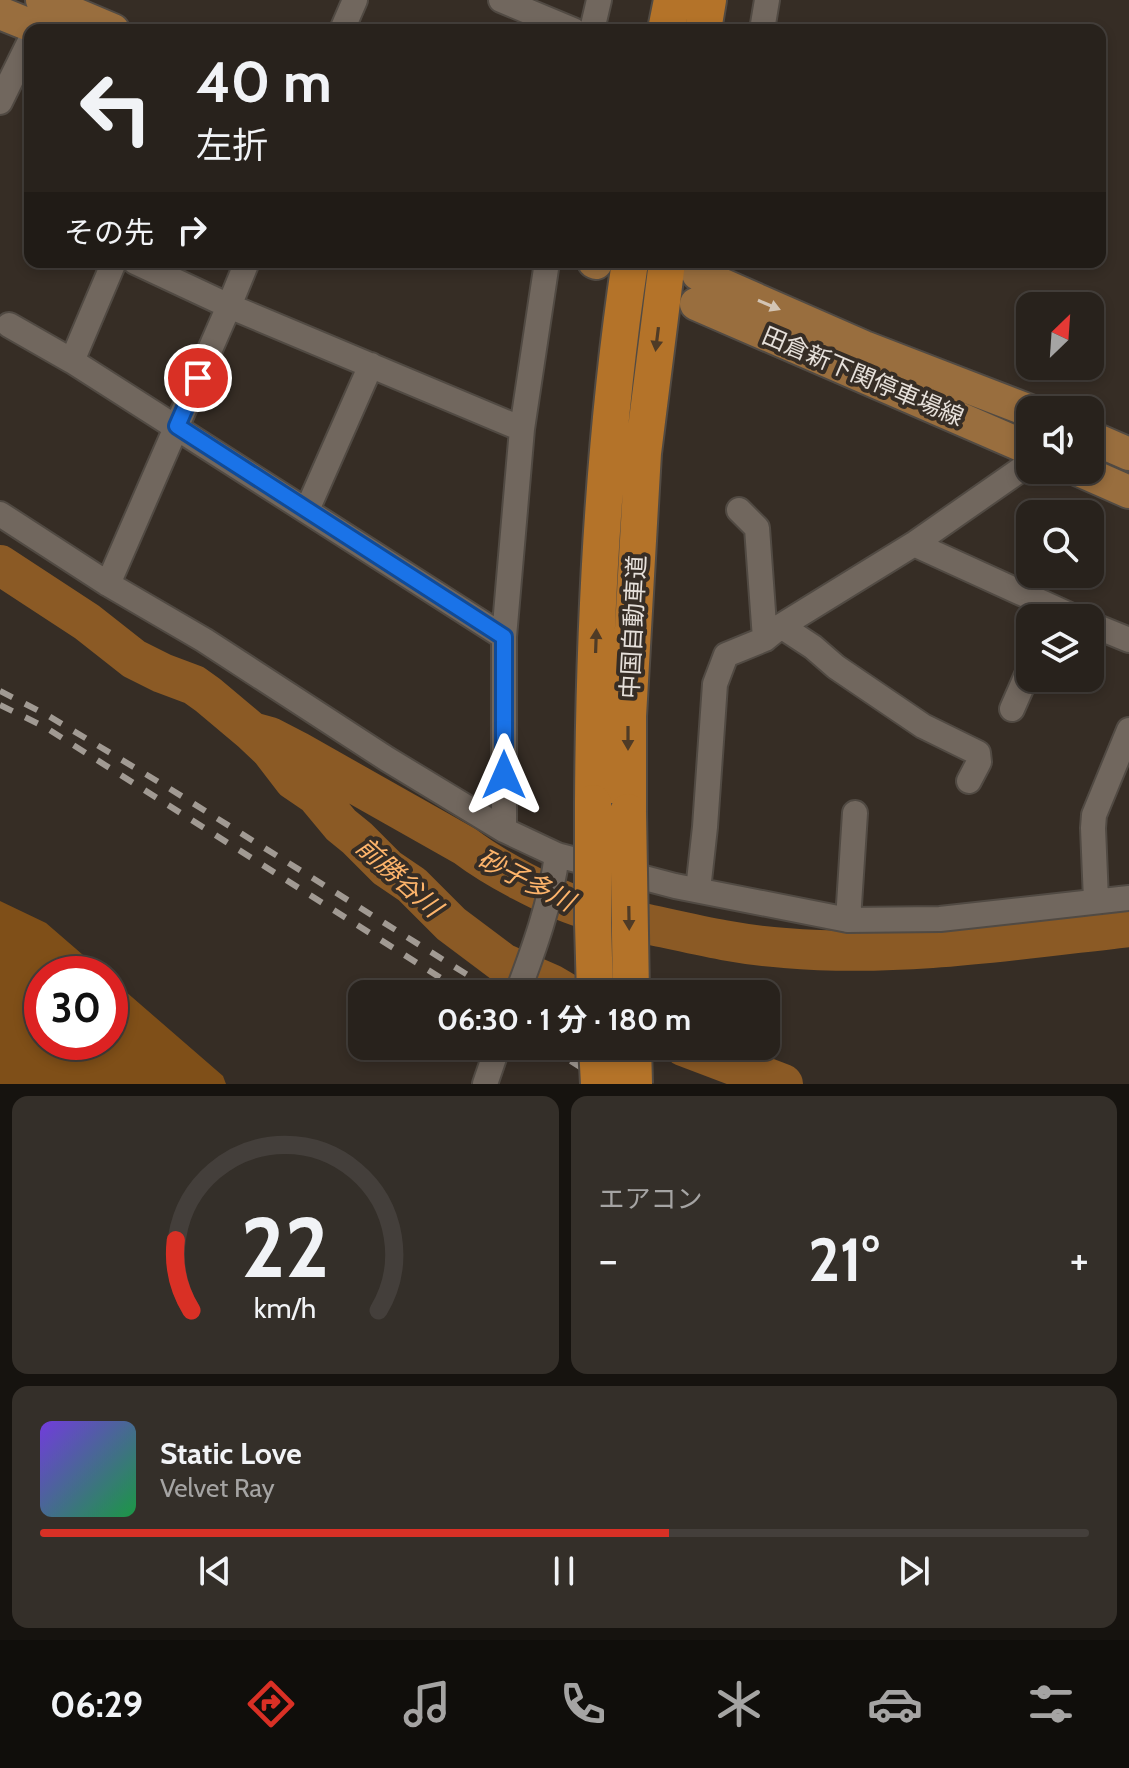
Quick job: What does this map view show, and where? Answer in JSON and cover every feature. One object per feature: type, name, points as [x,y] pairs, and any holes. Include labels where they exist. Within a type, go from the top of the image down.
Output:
[{"type":"highway","points":[[667,24],[672,0]]},
{"type":"highway","points":[[704,24],[708,0]]},
{"type":"highway","name":"中国自動車道","points":[[595,980],[593,803],[597,618],[608,449],[629,268]]},
{"type":"highway","name":"中国自動車道","points":[[631,980],[630,668],[643,453],[687,280]]},
{"type":"highway","points":[[598,1060],[599,1084]]},
{"type":"highway","points":[[633,1060],[634,1084]]},
{"type":"main road","points":[[0,13],[73,24]]},
{"type":"main road","name":"田倉新下関停車場線","points":[[687,280],[1016,406]]},
{"type":"main road","name":"田倉新下関停車場線","points":[[687,280],[1016,442]]},
{"type":"main road","points":[[1104,443],[1129,454]]},
{"type":"main road","points":[[1104,481],[1129,492]]},
{"type":"street","points":[[345,24],[355,0]]},
{"type":"street","points":[[501,0],[559,24]]},
{"type":"street","points":[[593,24],[599,0]]},
{"type":"street","points":[[763,24],[767,0]]},
{"type":"street","points":[[0,102],[24,52]]},
{"type":"street","points":[[72,361],[111,268]]},
{"type":"street","points":[[148,268],[229,306],[522,429]]},
{"type":"street","points":[[108,584],[245,268]]},
{"type":"street","points":[[504,830],[504,637],[522,429],[546,268]]},
{"type":"street","points":[[9,325],[177,426],[504,637]]},
{"type":"street","points":[[307,510],[371,365]]},
{"type":"street","points":[[686,888],[705,827],[715,684],[726,655],[773,633],[914,544],[1016,473]]},
{"type":"street","points":[[739,510],[757,528],[773,633]]},
{"type":"street","points":[[0,514],[556,863],[848,920],[940,919],[1129,898]]},
{"type":"street","points":[[914,544],[1038,604]]},
{"type":"street","points":[[1104,630],[1129,640]]},
{"type":"street","points":[[773,633],[813,647],[836,667],[923,726],[978,753],[979,762],[969,781]]},
{"type":"street","points":[[1012,709],[1019,692]]},
{"type":"street","points":[[1096,900],[1094,815],[1122,762],[1129,730]]},
{"type":"street","points":[[848,920],[855,813]]},
{"type":"street","points":[[522,980],[556,863]]},
{"type":"street","points":[[485,1084],[493,1060]]},
{"type":"shaded area","points":[[0,901],[46,923],[84,956],[24,956],[24,1060],[128,1060],[128,994],[223,1076],[226,1084],[0,1084]]},
{"type":"waterway","name":"前勝谷川","points":[[0,565],[87,622],[134,659],[194,685],[208,695],[271,750],[294,780],[316,795],[341,825],[387,868],[412,885],[451,924],[503,963],[542,980]]},
{"type":"waterway","name":"砂子多川","points":[[252,732],[297,751],[538,889],[583,908],[647,924],[716,939],[828,951],[957,946],[1129,927]]},
{"type":"waterway","name":"前勝谷川","points":[[720,1060],[783,1084]]},
{"type":"railway","points":[[0,691],[47,715],[167,787],[476,980]]},
{"type":"railway","points":[[0,705],[45,727],[444,980]]},
{"type":"railway","points":[[569,1060],[607,1084]]},
{"type":"railway","points":[[601,1060],[638,1084]]},
{"type":"route","points":[[198,378],[177,426],[504,637],[504,775]]}]
